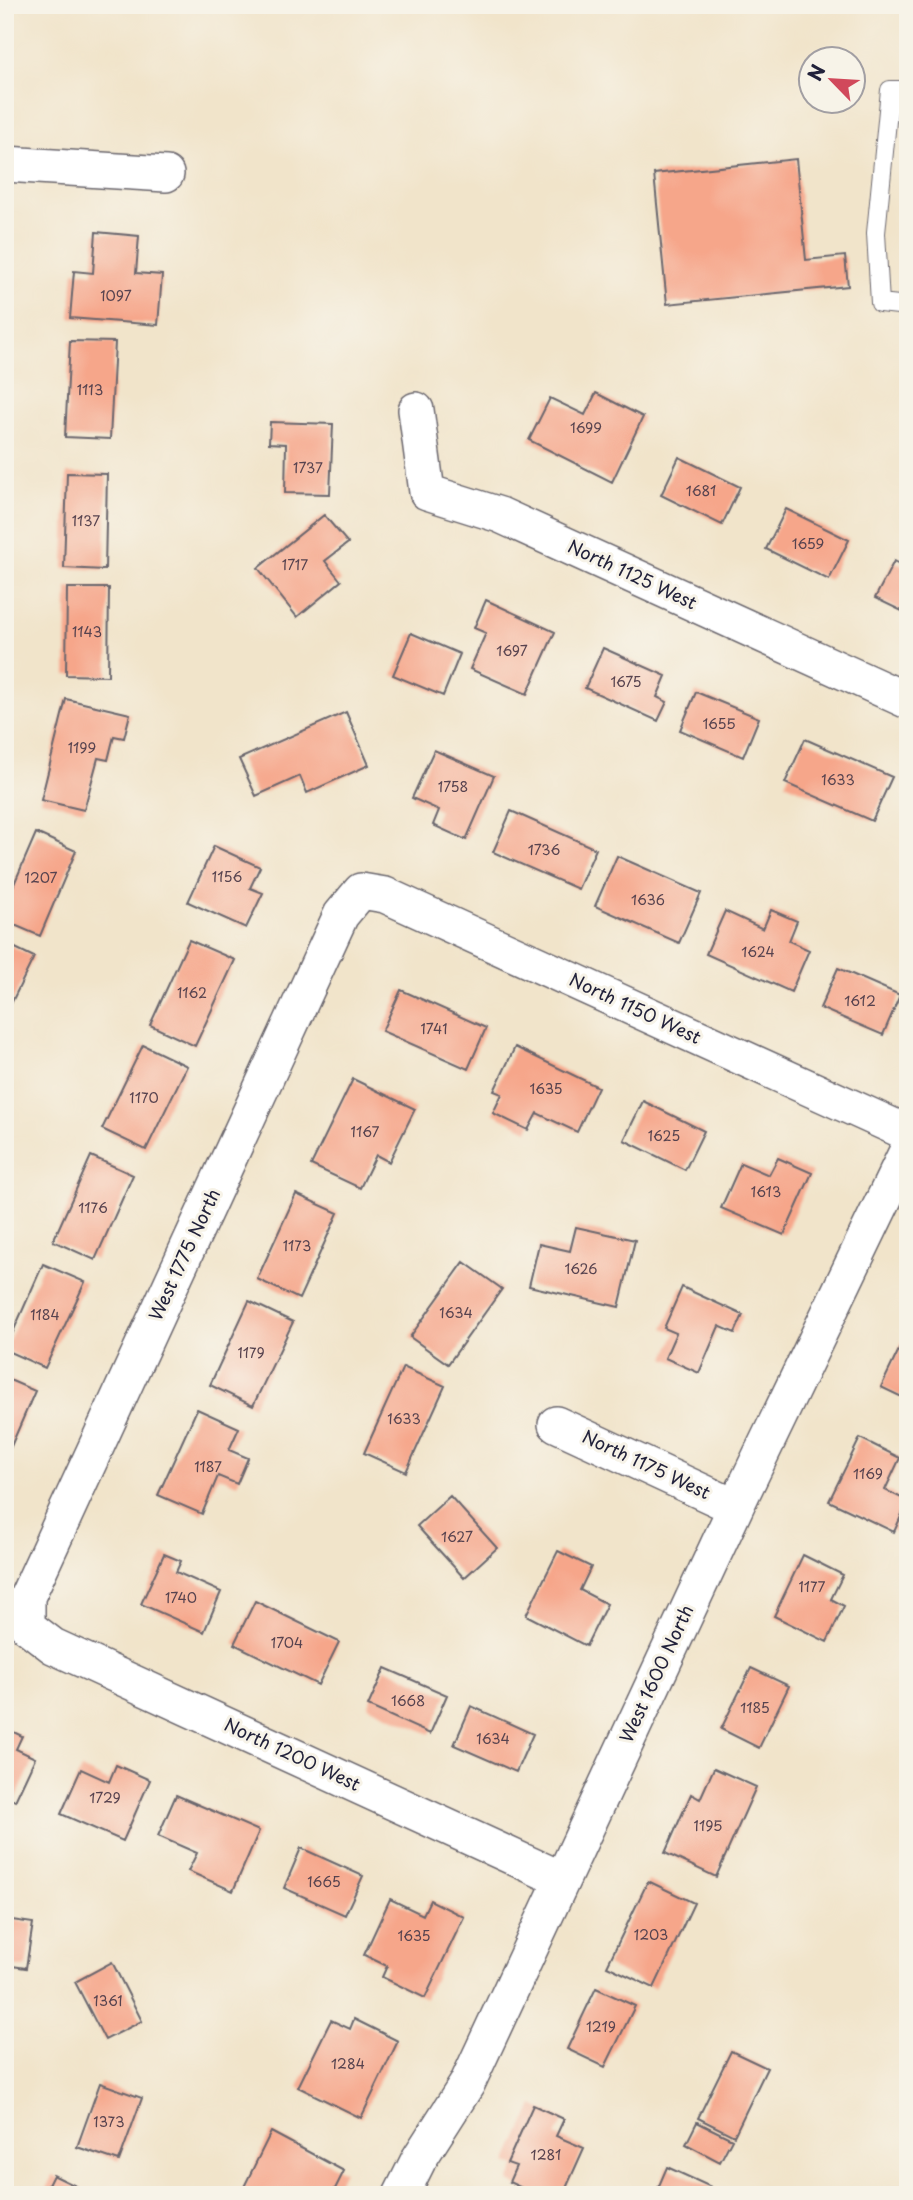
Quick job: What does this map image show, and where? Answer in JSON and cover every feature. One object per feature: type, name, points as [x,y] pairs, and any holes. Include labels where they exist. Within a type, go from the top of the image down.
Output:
[{"type":"street","points":[[5,164],[166,174]]},
{"type":"street","name":"North 1125 West","points":[[416,410],[427,492],[500,515],[908,701]]},
{"type":"street","name":"North 1150 West","points":[[361,891],[385,895],[908,1133]]},
{"type":"street","name":"West 1775 North","points":[[27,1626],[27,1597],[341,915],[361,891]]},
{"type":"street","name":"West 1600 North","points":[[401,2195],[419,2159],[467,2084],[735,1507],[908,1149]]},
{"type":"street","name":"North 1175 West","points":[[556,1423],[735,1507]]},
{"type":"street","name":"North 1200 West","points":[[27,1626],[53,1646],[561,1878]]},
{"type":"lane","points":[[908,90],[890,90],[876,233],[880,303],[908,306]]},
{"type":"building","points":[[796,159],[806,260],[845,256],[848,286],[667,304],[654,174]]},
{"type":"building","points":[[96,232],[139,236],[136,273],[162,275],[158,325],[70,318],[74,271],[93,273]]},
{"type":"building","points":[[70,341],[115,342],[110,439],[65,437]]},
{"type":"building","points":[[596,393],[643,417],[612,482],[529,440],[550,398],[585,415]]},
{"type":"building","points":[[270,422],[333,424],[330,494],[285,493],[286,444],[269,443]]},
{"type":"building","points":[[679,457],[740,487],[722,525],[661,495]]},
{"type":"building","points":[[67,473],[107,474],[105,570],[64,568]]},
{"type":"building","points":[[786,509],[849,540],[829,580],[766,549]]},
{"type":"building","points":[[324,515],[348,543],[325,561],[341,581],[297,617],[258,568]]},
{"type":"building","points":[[894,561],[908,568],[908,614],[875,598]]},
{"type":"building","points":[[67,588],[109,588],[108,676],[66,675]]},
{"type":"building","points":[[486,600],[555,632],[527,694],[470,669],[486,633],[474,628]]},
{"type":"building","points":[[411,633],[460,654],[443,696],[393,675]]},
{"type":"building","points":[[603,648],[666,676],[657,697],[667,702],[658,721],[585,688]]},
{"type":"building","points":[[696,692],[759,718],[743,757],[680,730]]},
{"type":"building","points":[[66,699],[130,714],[124,738],[114,736],[108,760],[98,758],[84,810],[41,800]]},
{"type":"building","points":[[346,712],[369,765],[307,793],[300,776],[256,796],[239,759]]},
{"type":"building","points":[[805,739],[892,777],[872,821],[785,783]]},
{"type":"building","points":[[434,750],[494,776],[466,840],[433,825],[439,810],[412,798]]},
{"type":"building","points":[[511,811],[596,849],[578,889],[493,852]]},
{"type":"building","points":[[36,833],[76,851],[40,936],[5,921],[5,905]]},
{"type":"building","points":[[214,846],[260,867],[250,888],[263,893],[246,928],[188,902]]},
{"type":"building","points":[[617,856],[701,893],[679,943],[595,906]]},
{"type":"building","points":[[771,910],[797,921],[789,941],[809,950],[791,992],[706,954],[725,911],[763,929]]},
{"type":"building","points":[[189,940],[235,960],[195,1046],[150,1025]]},
{"type":"building","points":[[5,943],[34,957],[5,1016]]},
{"type":"building","points":[[838,968],[900,995],[883,1035],[820,1008]]},
{"type":"building","points":[[401,990],[486,1028],[468,1069],[382,1031]]},
{"type":"building","points":[[143,1045],[187,1066],[146,1150],[102,1129]]},
{"type":"building","points":[[515,1047],[598,1087],[577,1132],[537,1113],[528,1130],[493,1113],[502,1094],[494,1091]]},
{"type":"building","points":[[353,1079],[415,1109],[389,1162],[376,1155],[360,1188],[311,1165]]},
{"type":"building","points":[[643,1101],[704,1131],[685,1170],[624,1140]]},
{"type":"building","points":[[91,1156],[133,1175],[95,1260],[53,1241]]},
{"type":"building","points":[[778,1158],[812,1173],[784,1235],[721,1208],[741,1163],[769,1175]]},
{"type":"building","points":[[296,1194],[338,1213],[299,1299],[257,1279]]},
{"type":"building","points":[[576,1227],[635,1240],[619,1307],[529,1286],[539,1244],[570,1251]]},
{"type":"building","points":[[464,1262],[502,1289],[448,1364],[410,1337]]},
{"type":"building","points":[[43,1264],[85,1282],[45,1368],[5,1350]]},
{"type":"building","points":[[682,1287],[743,1315],[735,1333],[719,1326],[699,1373],[665,1358],[676,1333],[664,1328]]},
{"type":"building","points":[[249,1301],[293,1322],[253,1406],[210,1385]]},
{"type":"building","points":[[908,1331],[908,1400],[881,1387]]},
{"type":"building","points":[[403,1367],[445,1386],[406,1472],[364,1453]]},
{"type":"building","points":[[5,1378],[35,1391],[5,1460]]},
{"type":"building","points":[[197,1409],[239,1428],[229,1450],[248,1458],[237,1484],[218,1476],[202,1514],[158,1495]]},
{"type":"building","points":[[860,1438],[900,1458],[885,1490],[908,1501],[894,1532],[829,1501]]},
{"type":"building","points":[[450,1496],[497,1548],[464,1578],[417,1526]]},
{"type":"building","points":[[558,1551],[591,1567],[580,1590],[607,1604],[586,1646],[526,1615]]},
{"type":"building","points":[[164,1554],[181,1561],[176,1572],[221,1592],[204,1632],[141,1604]]},
{"type":"building","points":[[803,1555],[843,1575],[831,1599],[844,1606],[827,1642],[774,1616]]},
{"type":"building","points":[[255,1601],[339,1642],[318,1685],[234,1644]]},
{"type":"building","points":[[385,1668],[447,1695],[430,1734],[368,1706]]},
{"type":"building","points":[[751,1668],[789,1686],[759,1748],[721,1729]]},
{"type":"building","points":[[471,1706],[533,1734],[516,1772],[454,1745]]},
{"type":"building","points":[[5,1728],[22,1736],[16,1749],[35,1758],[15,1801],[5,1796]]},
{"type":"building","points":[[116,1765],[150,1780],[123,1841],[61,1814],[81,1769],[109,1782]]},
{"type":"building","points":[[714,1768],[756,1787],[716,1877],[665,1853],[691,1794],[700,1799]]},
{"type":"building","points":[[176,1795],[259,1831],[233,1891],[188,1871],[197,1853],[158,1836]]},
{"type":"building","points":[[301,1848],[363,1876],[345,1915],[284,1888]]},
{"type":"building","points":[[648,1881],[694,1903],[654,1988],[607,1966]]},
{"type":"building","points":[[390,1899],[423,1915],[430,1900],[464,1917],[425,1998],[382,1977],[387,1966],[364,1955]]},
{"type":"building","points":[[5,1919],[33,1923],[26,1968],[5,1965]]},
{"type":"building","points":[[112,1962],[142,2021],[105,2040],[75,1982]]},
{"type":"building","points":[[596,1988],[635,2006],[605,2067],[567,2049]]},
{"type":"building","points":[[354,2019],[398,2041],[361,2118],[298,2087],[331,2020],[350,2029]]},
{"type":"building","points":[[731,2051],[767,2068],[734,2136],[698,2118]]},
{"type":"building","points":[[100,2083],[142,2098],[119,2161],[77,2147]]},
{"type":"building","points":[[533,2105],[564,2119],[556,2136],[584,2148],[563,2195],[537,2195],[509,2182],[516,2166],[507,2163]]},
{"type":"building","points":[[697,2122],[732,2139],[720,2162],[686,2144]]},
{"type":"building","points":[[271,2132],[344,2171],[332,2195],[240,2195]]},
{"type":"building","points":[[667,2167],[711,2187],[708,2195],[655,2195]]},
{"type":"building","points":[[53,2175],[94,2195],[43,2195]]}]
